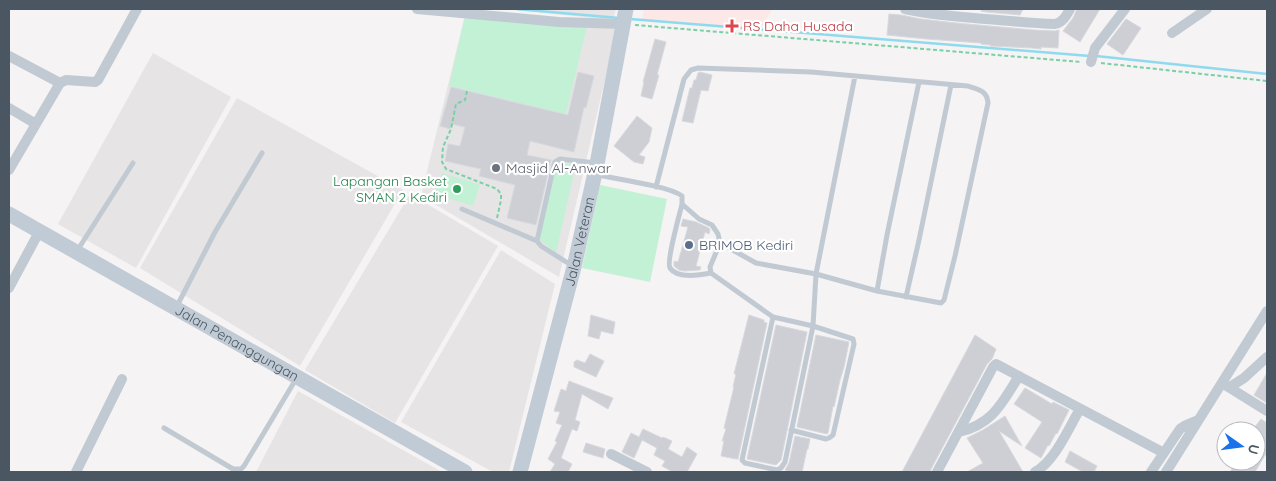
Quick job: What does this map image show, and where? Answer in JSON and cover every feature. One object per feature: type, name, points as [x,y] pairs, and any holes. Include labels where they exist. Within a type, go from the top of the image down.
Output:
[{"type":"main road","name":"Jalan Veteran","points":[[520,472],[574,267],[596,169],[624,17]]},
{"type":"main road","name":"Jalan Penanggungan","points":[[9,214],[465,472]]},
{"type":"street","points":[[9,170],[60,83],[66,80],[95,82],[98,80],[137,9]]},
{"type":"street","points":[[417,9],[560,22],[624,17]]},
{"type":"street","points":[[904,9],[920,13],[1055,24],[1065,19],[1070,9]]},
{"type":"street","points":[[958,9],[975,18]]},
{"type":"street","points":[[1092,58],[1095,48],[1125,9]]},
{"type":"street","points":[[1172,33],[1207,9]]},
{"type":"street","points":[[9,56],[60,83]]},
{"type":"street","points":[[9,108],[36,124]]},
{"type":"street","points":[[9,288],[39,232]]},
{"type":"street","points":[[1166,472],[1198,420],[1226,385],[1267,311]]},
{"type":"street","points":[[1226,385],[1244,378],[1267,357]]},
{"type":"street","points":[[941,470],[959,432],[996,364],[1164,453]]},
{"type":"street","points":[[959,432],[972,429],[998,408],[1019,376]]},
{"type":"street","points":[[76,472],[122,379]]},
{"type":"street","points":[[1226,385],[1267,411]]},
{"type":"street","points":[[1035,472],[1054,454],[1080,409]]},
{"type":"street","points":[[1151,472],[1180,429],[1186,424],[1198,420]]},
{"type":"street","points":[[611,454],[647,472]]},
{"type":"lane","points":[[656,187],[684,79],[691,70],[698,68],[810,72],[968,86],[982,91],[988,97],[955,256],[944,300],[941,303],[877,291],[816,274],[756,263],[720,243]]},
{"type":"lane","points":[[773,317],[742,457],[745,463],[777,470],[785,462],[813,326],[816,274],[855,76]]},
{"type":"lane","points":[[877,291],[919,82]]},
{"type":"lane","points":[[906,297],[951,85]]},
{"type":"lane","points":[[176,308],[215,232],[262,153]]},
{"type":"lane","points":[[537,241],[555,162],[560,159],[677,192],[682,196],[682,204],[671,251],[670,269],[686,275],[698,276],[711,273]]},
{"type":"lane","points":[[76,252],[133,163]]},
{"type":"lane","points":[[682,204],[699,219],[712,225],[718,234],[720,243],[710,267],[711,273],[773,317],[813,326],[854,339],[833,435],[826,438],[791,430]]},
{"type":"lane","points":[[462,209],[537,241],[541,246],[574,267]]},
{"type":"lane","points":[[164,428],[233,469],[241,469],[296,378]]},
{"type":"path","points":[[624,17],[1092,58],[1267,81]]},
{"type":"path","points":[[467,91],[465,100],[456,104],[451,129],[443,147],[442,162],[446,169],[497,189],[501,194],[501,200],[496,223]]},
{"type":"shaded area","points":[[506,9],[616,9],[613,20]]},
{"type":"shaded area","name":"RS Daha Husada","points":[[644,9],[772,9],[760,32],[642,20]]},
{"type":"shaded area","points":[[465,15],[617,28],[559,277],[421,196]]},
{"type":"shaded area","points":[[153,53],[231,97],[136,268],[58,224]]},
{"type":"shaded area","points":[[237,98],[403,190],[300,366],[140,268]]},
{"type":"shaded area","points":[[410,194],[498,246],[395,423],[305,370]]},
{"type":"shaded area","points":[[501,250],[555,284],[509,472],[493,472],[401,422]]},
{"type":"shaded area","points":[[298,391],[442,472],[256,472]]},
{"type":"green space","points":[[465,16],[587,26],[566,114],[449,86]]},
{"type":"green space","points":[[557,163],[576,164],[556,253],[539,239]]},
{"type":"green space","name":"Lapangan Basket SMAN 2 Kediri","points":[[442,173],[480,185],[473,206],[435,194]]},
{"type":"green space","points":[[600,185],[667,199],[650,282],[582,268]]},
{"type":"building","points":[[981,9],[1023,9],[1020,15],[986,12],[981,11]]},
{"type":"building","points":[[1077,9],[1100,9],[1080,42],[1063,31]]},
{"type":"building","points":[[889,14],[956,23],[1034,30],[1059,30],[1058,48],[990,46],[981,43],[887,35]]},
{"type":"building","points":[[1126,19],[1141,28],[1123,55],[1107,44]]},
{"type":"building","points":[[655,39],[666,42],[652,99],[641,96]]},
{"type":"building","points":[[578,72],[594,76],[586,108],[584,107],[574,152],[530,141],[527,155],[551,160],[536,225],[507,218],[515,185],[479,176],[481,169],[445,161],[448,144],[460,146],[465,127],[451,124],[450,129],[440,126],[451,87],[568,115]]},
{"type":"building","points":[[700,72],[712,75],[708,91],[701,90],[693,123],[682,121],[690,88],[692,88],[694,80],[696,80]]},
{"type":"building","points":[[637,116],[652,128],[649,142],[639,155],[645,157],[643,164],[634,162],[614,146]]},
{"type":"building","name":"BRIMOB Kediri","points":[[683,219],[696,222],[710,230],[709,234],[705,232],[696,266],[701,267],[700,270],[684,271],[674,266],[674,261],[678,262],[688,227],[681,226]]},
{"type":"building","points":[[591,315],[615,322],[613,334],[601,331],[599,339],[588,336]]},
{"type":"building","points":[[749,315],[764,320],[767,323],[738,459],[736,459],[721,456],[724,441],[722,441],[734,387],[736,374],[734,374]]},
{"type":"building","points":[[776,325],[807,332],[781,460],[776,465],[747,459]]},
{"type":"building","points":[[816,335],[849,342],[827,434],[797,427]]},
{"type":"building","points":[[975,335],[996,349],[992,359],[987,364],[930,472],[902,472]]},
{"type":"building","points":[[590,354],[604,361],[596,377],[574,367],[574,362],[577,360],[585,363]]},
{"type":"building","points":[[1267,373],[1267,403],[1254,395]]},
{"type":"building","points":[[569,381],[613,398],[608,409],[582,394],[575,420],[580,422],[577,431],[572,429],[561,458],[572,464],[568,472],[550,472],[555,464],[548,459],[557,442],[555,441],[562,425],[556,423],[560,412],[554,411],[561,389],[566,391]]},
{"type":"building","points":[[1025,388],[1052,404],[1053,402],[1069,410],[1057,434],[1041,458],[1025,448],[1042,422],[1014,404]]},
{"type":"building","points":[[1005,416],[1022,446],[999,431],[1023,472],[967,472],[983,463],[967,438]]},
{"type":"building","points":[[1266,422],[1267,423],[1266,456]]},
{"type":"building","points":[[643,429],[672,441],[668,449],[682,457],[687,447],[697,454],[687,472],[673,472],[662,466],[665,461],[654,455],[657,448],[642,440],[634,458],[622,452],[631,433],[639,437]]},
{"type":"building","points":[[795,436],[810,439],[808,449],[802,472],[786,472],[785,470],[789,463]]},
{"type":"building","points":[[586,443],[605,449],[603,458],[583,452]]},
{"type":"building","points":[[1070,451],[1097,466],[1094,472],[1083,472],[1065,462]]},
{"type":"building","points":[[1231,471],[1256,471],[1255,472]]},
{"type":"waterway","points":[[516,9],[619,18]]},
{"type":"waterway","points":[[630,19],[1090,56]]},
{"type":"waterway","points":[[1096,56],[1267,74]]},
{"type":"place","name":"RS Daha Husada","points":[[732,26]]},
{"type":"place","name":"Masjid Al-Anwar","points":[[496,168]]},
{"type":"place","name":"Lapangan Basket SMAN 2 Kediri","points":[[457,189]]},
{"type":"place","name":"BRIMOB Kediri","points":[[689,245]]}]
